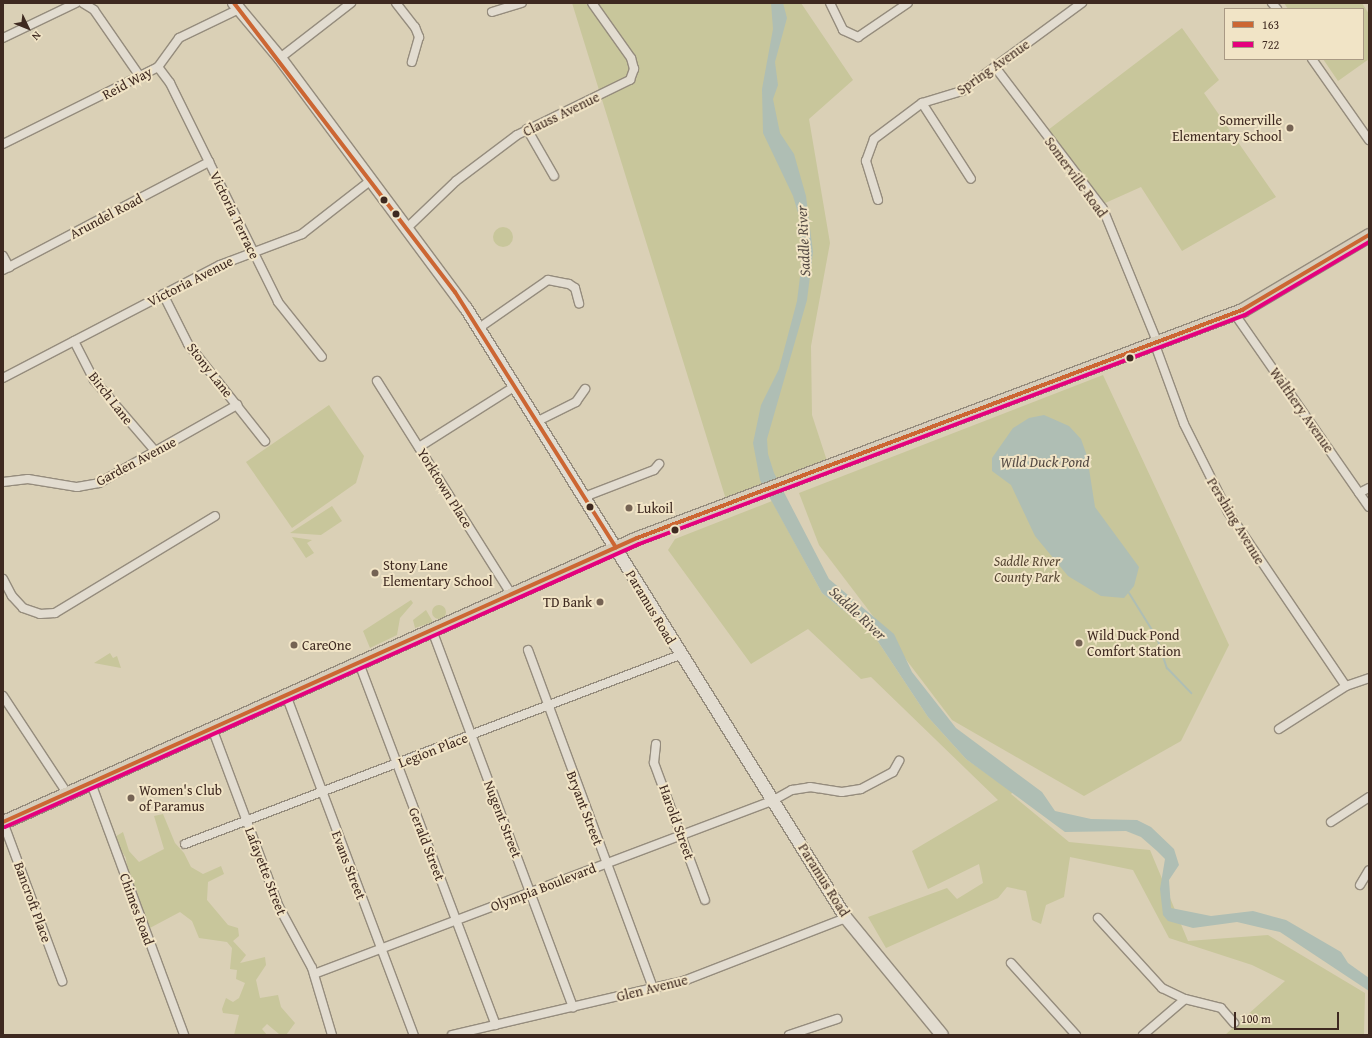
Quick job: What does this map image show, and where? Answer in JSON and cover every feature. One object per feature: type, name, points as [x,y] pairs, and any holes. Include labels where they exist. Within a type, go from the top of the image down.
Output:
[{"type":"main road","name":"Paramus Road","points":[[236,6],[280,58],[408,227],[479,328],[514,388],[616,548],[680,655],[846,918],[942,1035]]},
{"type":"main road","points":[[3,822],[616,548],[1234,313],[1369,235]]},
{"type":"street","points":[[3,38],[76,3]]},
{"type":"street","points":[[83,3],[94,10],[139,75]]},
{"type":"street","points":[[280,58],[351,3]]},
{"type":"street","points":[[396,3],[416,27],[419,38],[412,62]]},
{"type":"street","points":[[492,12],[522,3]]},
{"type":"street","name":"Clauss Avenue","points":[[408,227],[456,181],[527,129],[625,84],[632,75],[631,58],[592,3]]},
{"type":"street","points":[[830,3],[847,34],[858,37],[908,3]]},
{"type":"street","name":"Spring Avenue","points":[[878,200],[866,161],[870,144],[922,103],[962,92],[1082,3]]},
{"type":"street","name":"Reid Way","points":[[3,144],[126,85],[139,75],[158,67],[179,38],[236,6]]},
{"type":"street","points":[[1313,60],[1369,140]]},
{"type":"street","name":"Victoria Terrace","points":[[158,67],[209,162],[252,252],[278,302],[322,357]]},
{"type":"street","name":"Somerville Road","points":[[995,67],[1103,209],[1156,342]]},
{"type":"street","points":[[922,103],[971,179]]},
{"type":"street","points":[[527,129],[554,176]]},
{"type":"street","name":"Arundel Road","points":[[6,269],[209,162]]},
{"type":"street","name":"Victoria Avenue","points":[[3,378],[163,294],[252,252],[315,226],[349,194],[371,180]]},
{"type":"street","points":[[3,256],[6,269]]},
{"type":"street","points":[[479,328],[548,280],[569,284],[575,288],[579,303]]},
{"type":"street","name":"Stony Lane","points":[[163,294],[188,344],[237,404],[264,441]]},
{"type":"street","name":"Walthery Avenue","points":[[1234,313],[1369,507]]},
{"type":"street","name":"Birch Lane","points":[[74,340],[94,380],[155,451]]},
{"type":"street","name":"Pershing Avenue","points":[[1156,342],[1184,424],[1228,512],[1346,686]]},
{"type":"street","name":"Yorktown Place","points":[[377,381],[512,595]]},
{"type":"street","points":[[418,447],[514,388]]},
{"type":"street","points":[[536,422],[576,402],[585,389]]},
{"type":"street","name":"Garden Avenue","points":[[3,482],[28,479],[66,487],[88,486],[155,451],[237,404]]},
{"type":"street","points":[[584,497],[654,470],[659,464]]},
{"type":"street","points":[[1359,493],[1369,488]]},
{"type":"street","points":[[3,579],[12,596],[24,608],[40,614],[55,612],[215,516]]},
{"type":"street","name":"Nugent Street","points":[[432,630],[573,1007]]},
{"type":"street","name":"Bryant Street","points":[[528,650],[547,706],[653,988]]},
{"type":"street","name":"Legion Place","points":[[185,844],[680,655]]},
{"type":"street","name":"Gerald Street","points":[[359,663],[496,1025]]},
{"type":"street","points":[[1279,729],[1346,686],[1368,681]]},
{"type":"street","name":"Evans Street","points":[[286,695],[380,949],[414,1035]]},
{"type":"street","points":[[3,696],[68,793]]},
{"type":"street","name":"Lafayette Street","points":[[212,728],[278,907],[314,974],[332,1035]]},
{"type":"street","name":"Harold Street","points":[[656,744],[654,763],[705,900]]},
{"type":"street","name":"Olympia Boulevard","points":[[314,974],[772,801],[802,788],[842,792],[861,789],[893,772],[899,761]]},
{"type":"street","name":"Chimes Road","points":[[91,783],[184,1035]]},
{"type":"street","points":[[1331,822],[1369,797]]},
{"type":"street","name":"Bancroft Place","points":[[3,822],[62,981]]},
{"type":"street","points":[[1360,885],[1369,870]]},
{"type":"street","name":"Glen Avenue","points":[[452,1035],[686,980],[846,918]]},
{"type":"street","points":[[1098,918],[1153,980],[1185,999],[1221,1008],[1234,1023]]},
{"type":"street","points":[[1011,963],[1076,1035]]},
{"type":"street","points":[[1143,1035],[1185,999]]},
{"type":"street","points":[[789,1035],[837,1019]]},
{"type":"green space","points":[[572,3],[801,3],[853,80],[809,119],[830,243],[811,346],[812,415],[829,467],[728,506]]},
{"type":"green space","points":[[1284,3],[1362,3],[1369,14],[1369,59],[1338,81],[1324,60],[1364,60],[1364,8],[1287,8]]},
{"type":"green space","points":[[1182,28],[1219,80],[1204,93],[1276,197],[1182,251],[1141,187],[1103,204],[1048,130]]},
{"type":"green space","points":[[503,227],[510,230],[513,237],[510,244],[503,247],[496,244],[493,237],[496,230]]},
{"type":"green space","name":"Saddle River County Park","points":[[1103,375],[1229,645],[1181,741],[1084,796],[952,720],[819,545],[799,493]]},
{"type":"green space","points":[[329,405],[364,456],[356,483],[292,528],[246,462]]},
{"type":"green space","points":[[772,501],[822,593],[873,634],[928,717],[966,759],[1013,792],[1011,794],[1069,842],[1150,850],[1188,941],[1268,935],[1365,993],[1364,1035],[1225,1035],[1285,981],[1252,965],[1169,938],[1133,870],[1070,857],[1064,897],[1046,905],[1041,924],[1032,920],[1026,891],[1007,887],[998,898],[886,948],[868,917],[947,888],[957,899],[983,883],[979,864],[928,889],[912,851],[998,800],[871,677],[861,679],[808,629],[751,664],[668,550],[675,539]]},
{"type":"green space","points":[[332,506],[342,521],[321,535],[290,533]]},
{"type":"green space","points":[[292,537],[312,540],[307,543],[314,553],[306,558]]},
{"type":"green space","points":[[411,600],[413,603],[400,618],[397,635],[370,648],[363,631]]},
{"type":"green space","points":[[436,605],[442,605],[446,609],[446,615],[442,619],[436,619],[432,615],[432,609]]},
{"type":"green space","points":[[426,610],[433,622],[415,628],[413,620]]},
{"type":"green space","points":[[110,653],[113,658],[117,656],[121,668],[94,663]]},
{"type":"green space","points":[[163,814],[175,843],[184,853],[191,867],[203,874],[221,866],[224,874],[208,882],[207,900],[228,925],[238,928],[239,936],[233,941],[246,955],[240,963],[265,957],[266,965],[256,980],[260,998],[278,995],[281,1007],[295,1023],[286,1035],[279,1034],[267,1024],[262,1029],[267,1035],[234,1035],[239,1015],[223,1013],[222,1009],[226,998],[233,1002],[239,998],[245,983],[236,979],[237,970],[230,969],[232,948],[227,942],[199,938],[192,921],[180,912],[148,929],[136,888],[128,876],[126,858],[113,838],[123,832],[129,851],[139,862],[164,849],[154,816]]},
{"type":"water","name":"Saddle River","points":[[771,3],[783,3],[787,18],[775,62],[778,85],[773,99],[780,133],[794,154],[806,196],[813,252],[807,300],[767,439],[768,454],[774,473],[829,579],[894,634],[912,672],[956,728],[1042,792],[1055,811],[1091,819],[1137,820],[1151,827],[1174,849],[1179,865],[1169,880],[1171,908],[1211,916],[1253,911],[1286,920],[1341,952],[1348,963],[1369,978],[1369,991],[1280,932],[1237,922],[1193,928],[1168,921],[1163,915],[1160,889],[1165,859],[1157,851],[1141,837],[1126,831],[1065,832],[966,759],[928,717],[873,634],[822,593],[760,480],[753,443],[761,405],[779,369],[797,301],[802,261],[799,216],[793,196],[763,133],[762,89],[773,29]]},
{"type":"water","name":"Wild Duck Pond","points":[[1044,415],[1069,426],[1081,439],[1087,456],[1095,507],[1139,567],[1134,586],[1124,598],[1101,596],[1068,576],[1035,536],[1011,485],[992,471],[992,458],[1013,428],[1029,418]]},
{"type":"waterway","points":[[1129,593],[1157,638],[1167,668],[1191,693]]},
{"type":"transit line","name":"163","points":[[234,3],[455,292],[616,548]]},
{"type":"transit line","name":"163","points":[[3,822],[637,538],[1242,310],[1369,235]]},
{"type":"transit line","name":"722","points":[[5,827],[639,544],[1245,315],[1369,242]]},
{"type":"place","name":"Somerville Elementary School","points":[[1290,128]]},
{"type":"place","name":"Lukoil","points":[[629,508]]},
{"type":"place","name":"Stony Lane Elementary School","points":[[375,573]]},
{"type":"place","name":"TD Bank","points":[[600,602]]},
{"type":"place","name":"Wild Duck Pond Comfort Station","points":[[1079,643]]},
{"type":"place","name":"CareOne","points":[[294,645]]},
{"type":"place","name":"Women's Club of Paramus","points":[[131,798]]}]
